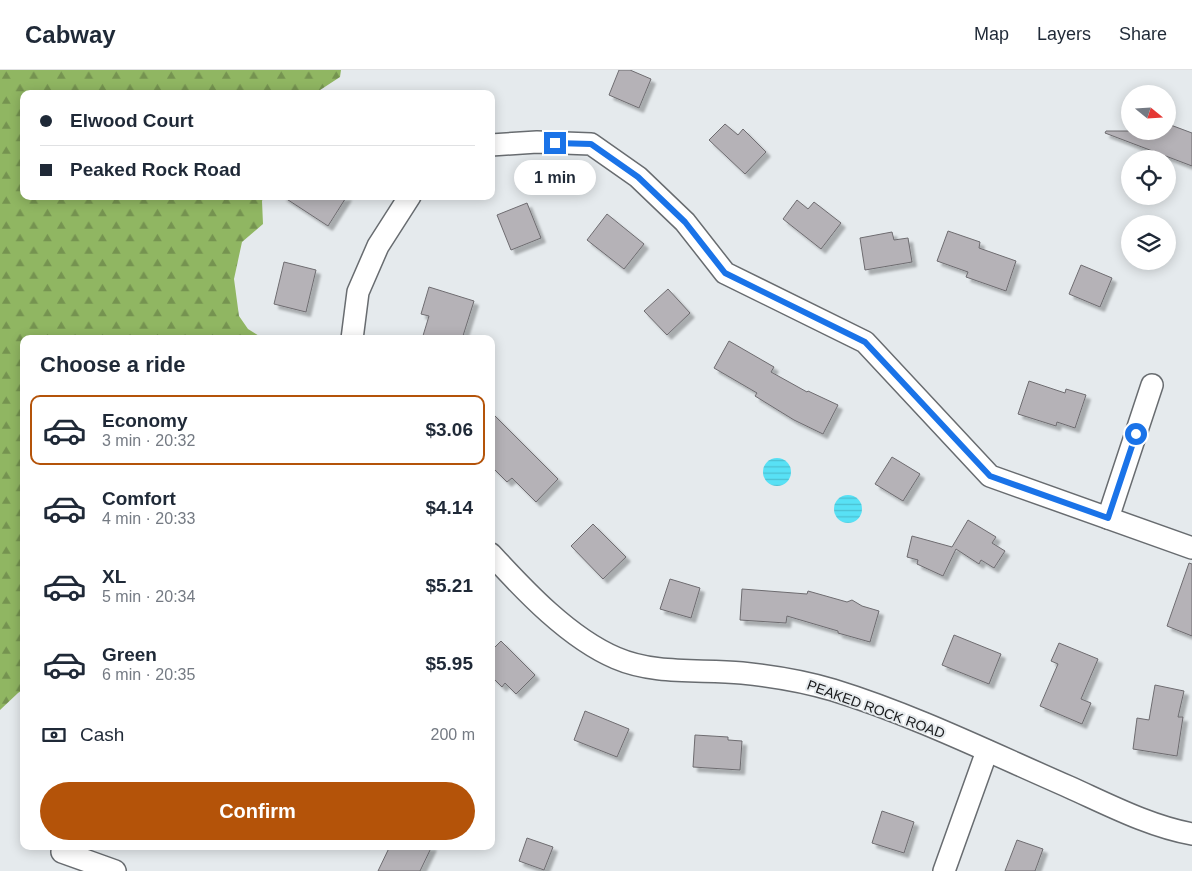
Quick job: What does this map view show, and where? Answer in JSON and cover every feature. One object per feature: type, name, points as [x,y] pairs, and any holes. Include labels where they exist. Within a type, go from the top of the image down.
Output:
[{"type":"street","points":[[495,145],[537,142],[591,144],[638,177],[685,222],[725,273],[865,342],[990,476],[1192,548]]},
{"type":"street","points":[[353,335],[358,292],[378,246],[407,200]]},
{"type":"street","points":[[1108,518],[1152,385]]},
{"type":"street","name":"PEAKED ROCK ROAD","points":[[495,558],[521,587],[576,634],[615,658],[658,669],[742,673],[795,680],[833,690],[914,719],[1134,816],[1192,834]]},
{"type":"street","points":[[944,871],[987,751]]},
{"type":"street","points":[[62,852],[115,871]]},
{"type":"green space","points":[[0,70],[341,70],[340,77],[320,90],[20,90],[20,200],[262,200],[263,224],[242,242],[234,279],[239,316],[248,329],[258,335],[20,335],[20,692],[0,710]]},
{"type":"water","points":[[777,458],[787,462],[791,472],[787,482],[777,486],[767,482],[763,472],[767,462]]},
{"type":"water","points":[[848,495],[858,499],[862,509],[858,519],[848,523],[838,519],[834,509],[838,499]]},
{"type":"building","points":[[619,70],[630,70],[651,79],[639,108],[609,95]]},
{"type":"building","points":[[725,124],[738,135],[743,129],[766,152],[745,174],[709,140]]},
{"type":"building","points":[[1176,127],[1192,133],[1192,166],[1176,160],[1176,150],[1150,150],[1123,140],[1176,140]]},
{"type":"building","points":[[1106,131],[1121,131],[1121,139],[1105,133]]},
{"type":"building","points":[[288,200],[344,200],[328,226]]},
{"type":"building","points":[[797,200],[808,209],[814,202],[841,223],[821,249],[783,219]]},
{"type":"building","points":[[527,203],[541,238],[511,250],[497,215]]},
{"type":"building","points":[[607,214],[644,244],[624,269],[587,240]]},
{"type":"building","points":[[948,231],[980,242],[979,248],[1016,261],[1006,291],[966,277],[968,272],[937,261]]},
{"type":"building","points":[[892,232],[894,240],[908,238],[912,262],[865,270],[860,238]]},
{"type":"building","points":[[284,262],[316,270],[306,312],[274,304]]},
{"type":"building","points":[[1081,265],[1112,278],[1100,307],[1069,294]]},
{"type":"building","points":[[429,287],[474,301],[463,335],[423,335],[429,316],[421,314]]},
{"type":"building","points":[[668,289],[690,313],[667,335],[644,311]]},
{"type":"building","points":[[729,341],[774,367],[771,372],[807,392],[838,405],[823,434],[794,420],[755,396],[757,393],[714,368]]},
{"type":"building","points":[[1029,381],[1065,393],[1066,389],[1086,395],[1075,428],[1057,422],[1056,426],[1018,414]]},
{"type":"building","points":[[495,416],[558,479],[536,502],[512,478],[507,482],[495,470]]},
{"type":"building","points":[[892,457],[920,474],[903,501],[875,484]]},
{"type":"building","points":[[968,520],[996,537],[992,543],[1005,551],[994,568],[981,560],[979,564],[956,549],[943,576],[917,564],[918,560],[907,557],[912,536],[952,547]]},
{"type":"building","points":[[593,524],[626,557],[603,579],[571,546]]},
{"type":"building","points":[[1189,563],[1192,564],[1192,636],[1167,626]]},
{"type":"building","points":[[670,579],[700,588],[691,618],[660,609]]},
{"type":"building","points":[[742,589],[807,594],[808,591],[847,602],[852,600],[862,606],[879,611],[870,642],[787,616],[786,623],[740,620]]},
{"type":"building","points":[[954,635],[1001,654],[989,684],[942,665]]},
{"type":"building","points":[[501,641],[535,675],[516,694],[505,683],[502,687],[495,680],[495,647]]},
{"type":"building","points":[[1059,643],[1098,659],[1081,699],[1091,703],[1082,724],[1040,706],[1058,664],[1051,661]]},
{"type":"building","points":[[1155,685],[1184,691],[1178,717],[1183,717],[1177,756],[1133,749],[1137,718],[1149,720]]},
{"type":"building","points":[[585,711],[629,729],[617,757],[574,740]]},
{"type":"building","points":[[695,735],[728,737],[728,740],[742,741],[740,770],[693,767]]},
{"type":"building","points":[[882,811],[914,822],[904,853],[872,843]]},
{"type":"building","points":[[527,838],[553,847],[544,870],[519,861]]},
{"type":"building","points":[[1017,840],[1043,849],[1035,871],[1005,871]]},
{"type":"building","points":[[388,850],[430,850],[420,871],[378,871]]},
{"type":"route","points":[[555,143],[591,144],[638,177],[685,222],[725,273],[865,342],[990,476],[1108,518],[1136,434]]}]
